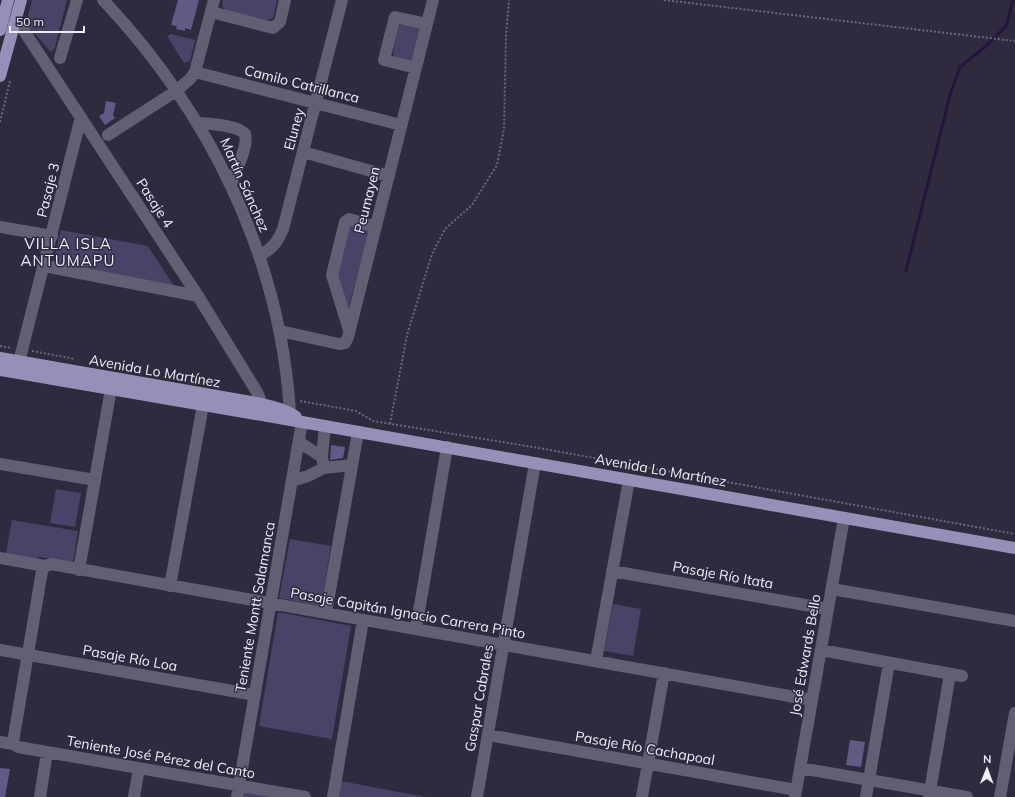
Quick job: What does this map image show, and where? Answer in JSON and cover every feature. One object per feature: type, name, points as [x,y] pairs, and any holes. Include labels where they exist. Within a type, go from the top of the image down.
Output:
[{"type":"main road","points":[[0,76],[4,24],[8,0]]},
{"type":"main road","points":[[4,24],[21,0]]},
{"type":"main road","name":"Avenida Lo Martínez","points":[[0,358],[262,404],[290,413],[302,422]]},
{"type":"main road","name":"Avenida Lo Martínez","points":[[0,370],[447,447],[1015,548]]},
{"type":"street","points":[[60,58],[78,0]]},
{"type":"street","name":"Martín Sánchez","points":[[103,0],[142,44],[176,91],[198,123],[231,184],[259,256],[274,306],[280,331],[290,399],[290,413]]},
{"type":"street","points":[[108,135],[176,91],[190,79],[195,72],[214,0]]},
{"type":"street","points":[[210,12],[273,28],[280,22],[285,0]]},
{"type":"street","name":"Eluney","points":[[259,256],[271,250],[278,242],[283,229],[342,0]]},
{"type":"street","name":"Peumayen","points":[[280,331],[339,344],[344,343],[349,331],[433,0]]},
{"type":"street","points":[[416,68],[384,60],[395,17],[427,24]]},
{"type":"street","name":"Pasaje 4","points":[[4,24],[23,29],[198,296],[257,392],[262,404]]},
{"type":"street","name":"Camilo Catrillanca","points":[[195,72],[402,125]]},
{"type":"street","name":"Pasaje 3","points":[[20,362],[81,117]]},
{"type":"street","points":[[198,123],[229,127],[240,130],[244,134],[245,141],[242,156],[231,184]]},
{"type":"street","points":[[303,152],[388,176]]},
{"type":"street","points":[[349,331],[332,275],[345,222],[349,220],[376,226]]},
{"type":"street","points":[[0,227],[52,236]]},
{"type":"street","points":[[44,266],[198,296]]},
{"type":"street","points":[[79,570],[111,389]]},
{"type":"street","points":[[170,586],[203,405]]},
{"type":"street","name":"Teniente Montt Salamanca","points":[[238,791],[302,422]]},
{"type":"street","points":[[292,481],[308,476],[323,462],[325,426]]},
{"type":"street","points":[[326,613],[358,432]]},
{"type":"street","points":[[299,442],[323,462],[352,465]]},
{"type":"street","points":[[416,629],[447,447]]},
{"type":"street","name":"Gaspar Cabrales","points":[[478,797],[535,463]]},
{"type":"street","points":[[0,464],[95,480]]},
{"type":"street","points":[[596,661],[629,480]]},
{"type":"street","name":"José Edwards Bello","points":[[795,793],[844,518]]},
{"type":"street","name":"Pasaje Capitán Ignacio Carrera Pinto","points":[[0,558],[45,566],[51,564],[812,700]]},
{"type":"street","points":[[14,744],[13,742],[42,571],[45,566]]},
{"type":"street","name":"Pasaje Río Itata","points":[[612,572],[828,609]]},
{"type":"street","points":[[832,589],[1015,621]]},
{"type":"street","points":[[333,797],[362,620]]},
{"type":"street","name":"Pasaje Río Loa","points":[[0,650],[254,695]]},
{"type":"street","points":[[821,650],[956,675],[929,794]]},
{"type":"street","points":[[866,797],[889,663]]},
{"type":"street","points":[[642,797],[664,673]]},
{"type":"street","points":[[1000,797],[1015,713]]},
{"type":"street","name":"Pasaje Río Cachapoal","points":[[488,735],[648,763],[795,793]]},
{"type":"street","name":"Teniente José Pérez del Canto","points":[[0,742],[14,744],[18,747],[139,768],[238,791],[305,797]]},
{"type":"street","points":[[40,797],[47,752]]},
{"type":"street","points":[[134,797],[139,768]]},
{"type":"street","points":[[800,768],[869,780],[929,794],[967,797]]},
{"type":"path","points":[[387,437],[407,335],[432,254],[445,228],[472,205],[497,166],[504,128],[506,36],[509,0]]},
{"type":"path","points":[[664,0],[1015,41]]},
{"type":"path","points":[[0,346],[77,360]]},
{"type":"path","points":[[290,399],[356,411],[373,421],[539,448],[1015,534]]},
{"type":"shaded area","points":[[32,0],[67,0],[55,47],[51,52],[26,24]]},
{"type":"shaded area","points":[[223,0],[277,1],[273,18],[266,21],[225,10],[222,6]]},
{"type":"shaded area","points":[[406,23],[422,27],[411,63],[394,58],[393,53],[399,25]]},
{"type":"shaded area","points":[[171,34],[195,40],[190,61],[184,63],[167,36]]},
{"type":"shaded area","points":[[350,224],[364,228],[368,231],[368,236],[348,309],[336,274]]},
{"type":"shaded area","points":[[61,230],[148,246],[174,286],[53,262]]},
{"type":"shaded area","points":[[56,489],[81,493],[75,527],[50,523]]},
{"type":"shaded area","points":[[12,520],[78,531],[73,562],[39,557],[33,559],[6,553]]},
{"type":"shaded area","points":[[290,539],[331,546],[321,606],[279,598]]},
{"type":"shaded area","points":[[613,604],[641,609],[633,656],[604,651]]},
{"type":"shaded area","points":[[278,612],[351,626],[332,739],[259,726]]},
{"type":"shaded area","points":[[341,781],[425,797],[339,797]]},
{"type":"shaded area","points":[[244,792],[274,797],[243,797]]},
{"type":"building","points":[[178,0],[199,0],[191,30],[185,28],[185,31],[176,29],[177,26],[171,25]]},
{"type":"building","points":[[106,101],[116,103],[113,115],[115,118],[105,125],[99,116],[104,113]]},
{"type":"building","points":[[331,445],[345,447],[343,458],[330,460]]},
{"type":"building","points":[[850,740],[865,742],[861,767],[846,765]]},
{"type":"building","points":[[0,768],[10,769],[5,797],[0,797]]},
{"type":"waterway","points":[[906,271],[950,95],[960,67],[985,47],[1006,26],[1013,0]]},
{"type":"district","name":"VILLA ISLA ANTUMAPU","points":[[68,252]]}]
